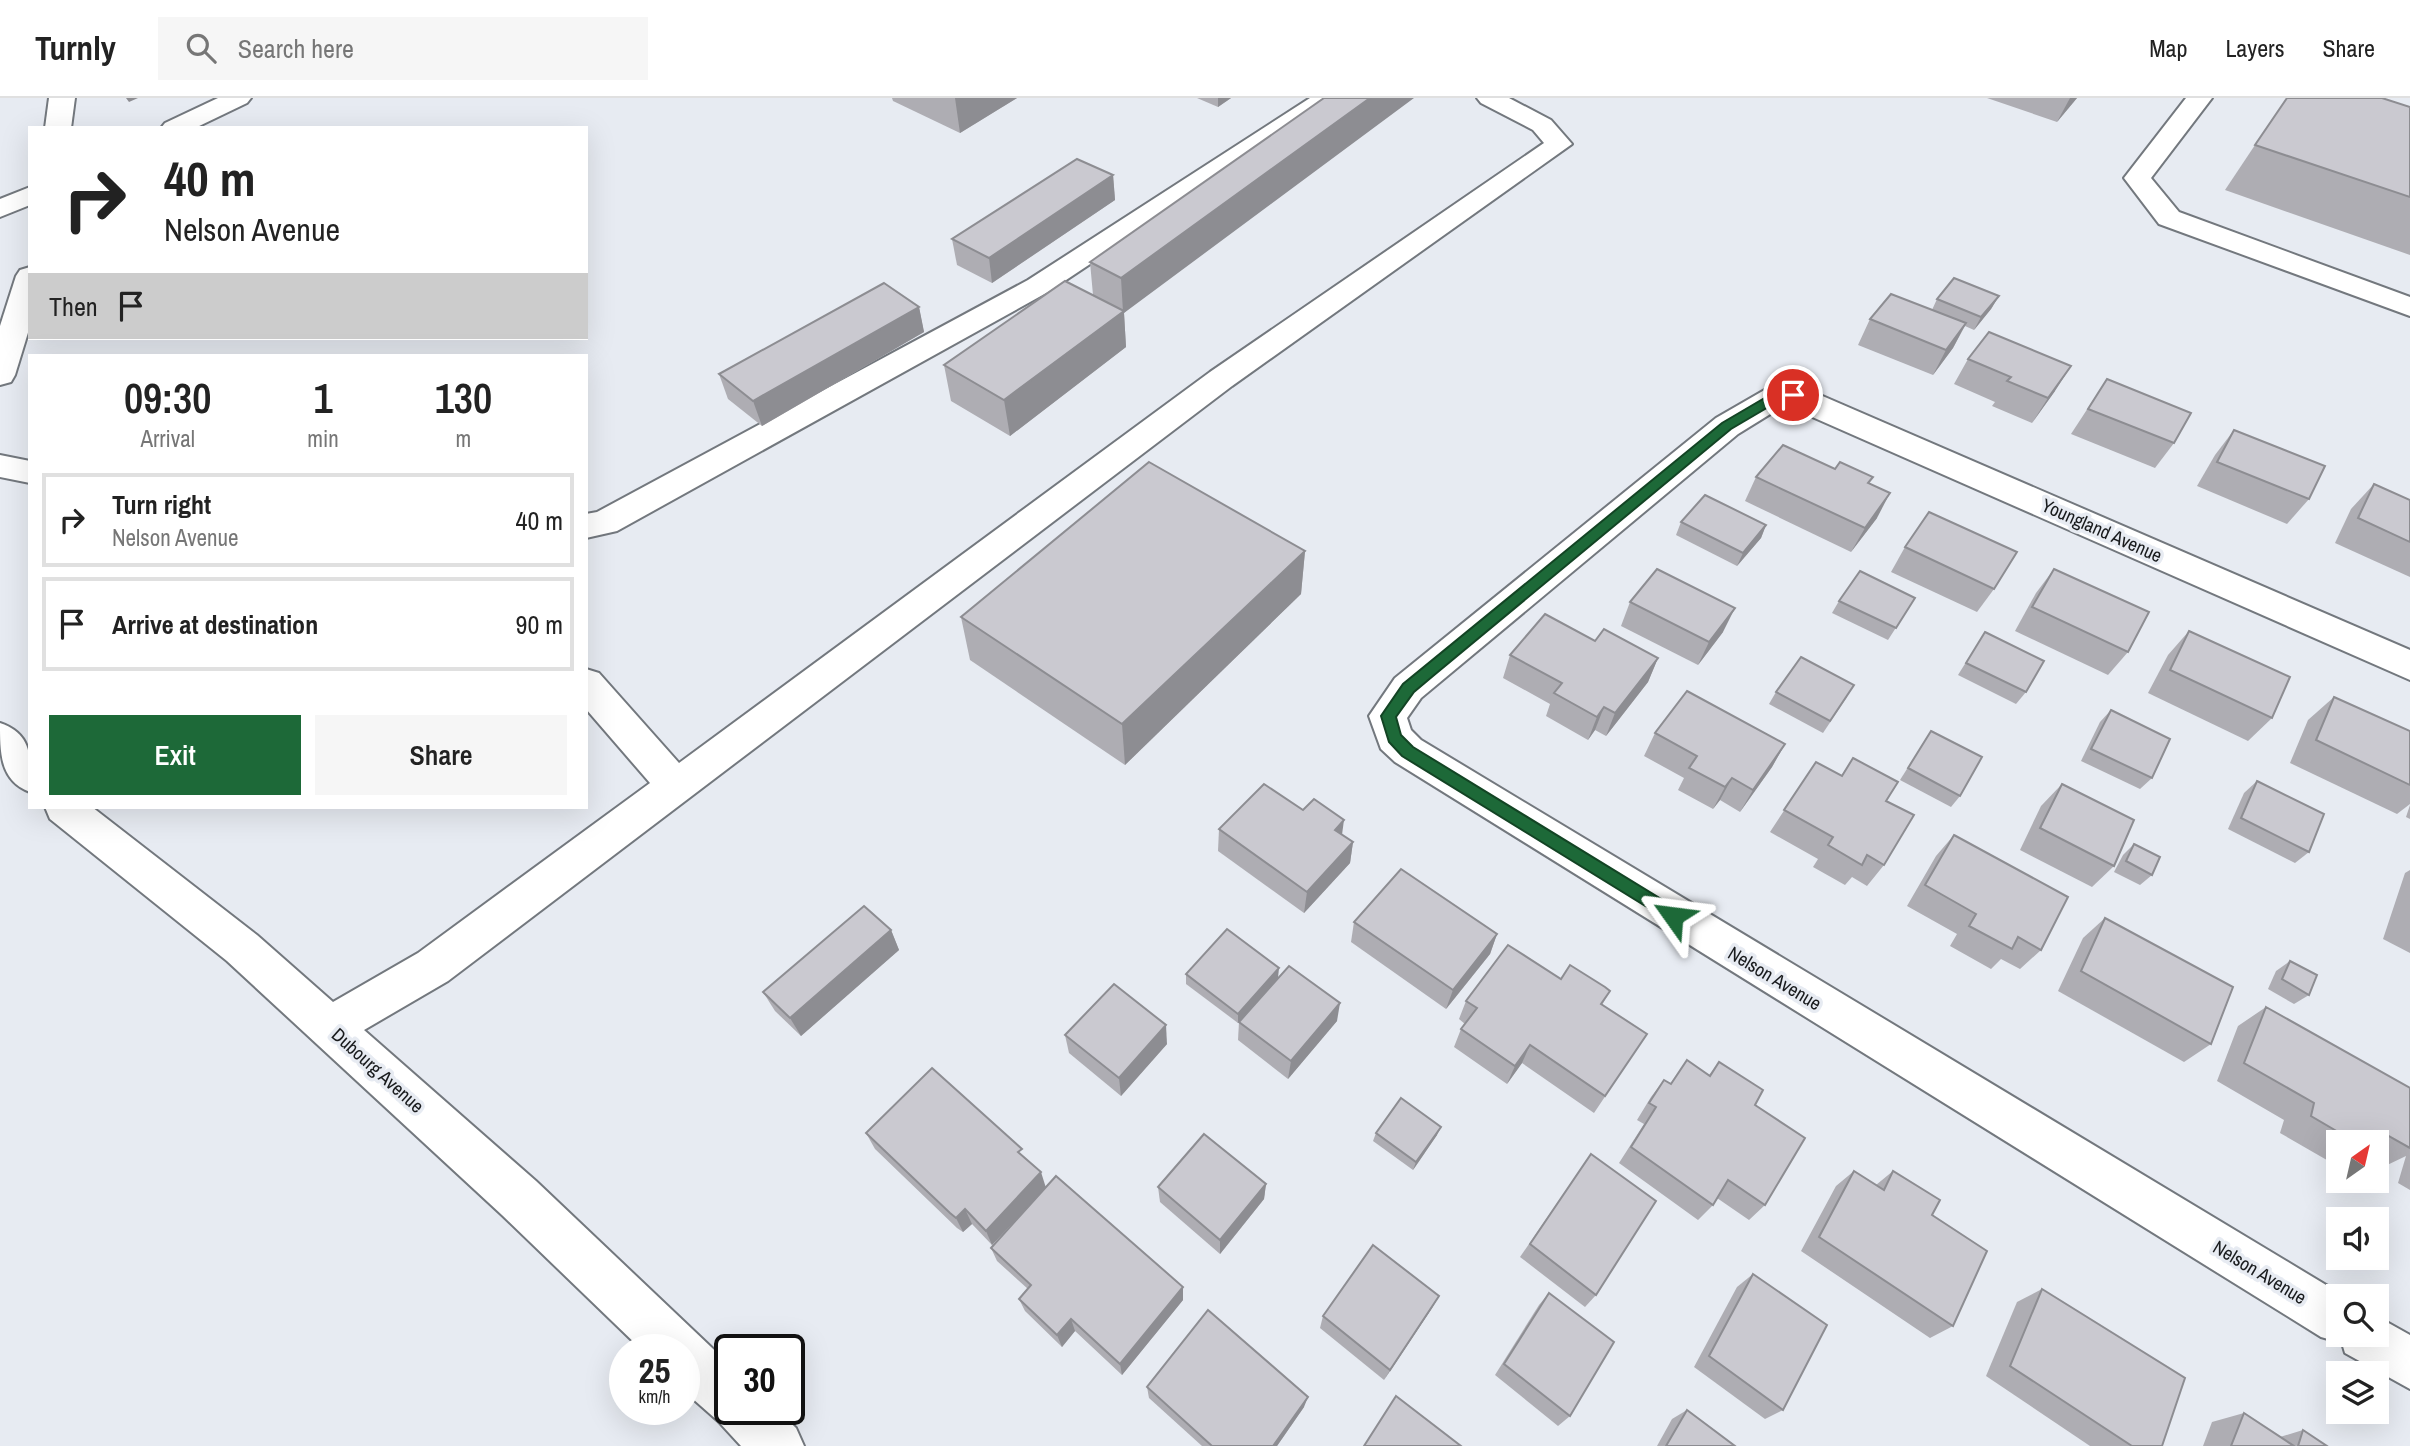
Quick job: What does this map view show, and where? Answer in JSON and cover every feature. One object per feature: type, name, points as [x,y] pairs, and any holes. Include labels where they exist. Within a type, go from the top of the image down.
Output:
[{"type":"street","points":[[58,126],[62,98]]},
{"type":"street","points":[[178,126],[237,98]]},
{"type":"street","points":[[588,526],[605,523],[1038,286],[1327,98]]},
{"type":"street","points":[[330,1027],[433,967],[1221,379],[1559,144],[1542,125],[1490,98]]},
{"type":"street","points":[[2199,98],[2137,178],[2169,218],[2410,307]]},
{"type":"street","points":[[0,209],[28,196]]},
{"type":"street","points":[[0,375],[28,283]]},
{"type":"street","name":"Nelson Avenue","points":[[1793,395],[1779,395],[1727,426],[1418,680],[1388,716],[1394,738],[1408,751],[1530,829],[2326,1313]]},
{"type":"street","name":"Youngland Avenue","points":[[1793,395],[2410,666]]},
{"type":"street","points":[[0,466],[28,472]]},
{"type":"street","points":[[588,685],[676,786]]},
{"type":"street","points":[[0,738],[28,773]]},
{"type":"street","name":"Dubourg Avenue","points":[[67,809],[242,948],[519,1198],[661,1334]]},
{"type":"street","points":[[2382,1347],[2410,1364]]},
{"type":"street","points":[[700,1371],[714,1385]]},
{"type":"street","points":[[756,1425],[778,1446]]},
{"type":"building","points":[[1324,98],[1370,98],[1121,278],[1090,262]]},
{"type":"building","points":[[2287,98],[2382,98],[2410,107],[2410,197],[2255,145]]},
{"type":"building","points":[[1077,159],[1113,175],[989,258],[952,239]]},
{"type":"building","points":[[1954,278],[1999,296],[1981,317],[1937,299]]},
{"type":"building","points":[[1065,281],[1124,311],[1004,400],[944,365]]},
{"type":"building","points":[[884,283],[919,307],[753,401],[719,374]]},
{"type":"building","points":[[1891,294],[1966,323],[1946,350],[1870,319]]},
{"type":"building","points":[[1989,332],[2071,366],[2048,398],[2007,381],[2011,377],[1968,359]]},
{"type":"building","points":[[2107,379],[2191,413],[2174,443],[2088,409]]},
{"type":"building","points":[[2234,430],[2325,466],[2309,499],[2217,462]]},
{"type":"building","points":[[1783,445],[1835,469],[1840,462],[1873,477],[1868,483],[1890,493],[1865,528],[1756,477]]},
{"type":"building","points":[[1149,462],[1305,551],[1122,724],[961,617]]},
{"type":"building","points":[[2374,484],[2410,500],[2410,542],[2358,518]]},
{"type":"building","points":[[1705,495],[1766,525],[1743,553],[1681,522]]},
{"type":"building","points":[[1929,512],[2017,552],[1994,589],[1905,547]]},
{"type":"building","points":[[1657,569],[1735,608],[1709,642],[1630,602]]},
{"type":"building","points":[[2054,569],[2149,612],[2128,652],[2032,607]]},
{"type":"building","points":[[1860,571],[1915,598],[1896,628],[1839,601]]},
{"type":"building","points":[[1545,614],[1595,641],[1604,629],[1658,658],[1615,713],[1604,707],[1597,717],[1554,693],[1562,683],[1510,655]]},
{"type":"building","points":[[2189,631],[2290,677],[2272,718],[2170,670]]},
{"type":"building","points":[[1985,632],[2044,661],[2026,692],[1966,663]]},
{"type":"building","points":[[1801,657],[1854,685],[1830,721],[1776,692]]},
{"type":"building","points":[[1687,691],[1785,744],[1753,790],[1732,778],[1725,787],[1689,768],[1697,756],[1655,733]]},
{"type":"building","points":[[2334,697],[2410,731],[2410,785],[2316,740]]},
{"type":"building","points":[[2111,710],[2170,739],[2152,778],[2091,749]]},
{"type":"building","points":[[1931,731],[1982,757],[1960,796],[1908,768]]},
{"type":"building","points":[[1853,758],[1898,782],[1886,801],[1914,815],[1884,865],[1867,855],[1862,865],[1828,845],[1833,837],[1784,810],[1816,762],[1842,776]]},
{"type":"building","points":[[2257,781],[2324,814],[2309,852],[2241,818]]},
{"type":"building","points":[[1264,784],[1303,810],[1314,799],[1344,820],[1335,830],[1353,842],[1307,892],[1219,829]]},
{"type":"building","points":[[2062,784],[2134,820],[2114,866],[2040,828]]},
{"type":"building","points":[[1954,835],[2068,897],[2041,950],[2018,937],[2012,949],[1969,926],[1976,914],[1925,885]]},
{"type":"building","points":[[2134,844],[2160,857],[2152,875],[2126,861]]},
{"type":"building","points":[[1401,869],[1497,934],[1453,990],[1354,922]]},
{"type":"building","points":[[864,906],[891,930],[790,1018],[763,992]]},
{"type":"building","points":[[2105,918],[2233,987],[2211,1044],[2081,971]]},
{"type":"building","points":[[1227,929],[1279,968],[1238,1014],[1186,974]]},
{"type":"building","points":[[1508,945],[1561,979],[1570,965],[1605,987],[1610,991],[1601,1004],[1647,1034],[1605,1096],[1530,1045],[1515,1066],[1461,1029],[1477,1008],[1466,1001]]},
{"type":"building","points":[[2290,961],[2317,975],[2309,995],[2282,979]]},
{"type":"building","points":[[1289,966],[1340,1003],[1291,1061],[1239,1022]]},
{"type":"building","points":[[1114,984],[1166,1025],[1119,1078],[1065,1035]]},
{"type":"building","points":[[2266,1007],[2410,1088],[2410,1148],[2389,1136],[2389,1130],[2335,1130],[2311,1116],[2314,1103],[2244,1063]]},
{"type":"building","points":[[1687,1060],[1710,1076],[1719,1062],[1763,1090],[1755,1105],[1805,1138],[1765,1205],[1728,1180],[1713,1205],[1631,1147],[1656,1107],[1649,1103],[1664,1080],[1671,1084]]},
{"type":"building","points":[[932,1068],[1022,1149],[1018,1152],[1041,1172],[986,1231],[965,1209],[956,1218],[866,1133]]},
{"type":"building","points":[[1401,1098],[1441,1127],[1416,1162],[1376,1133]]},
{"type":"building","points":[[1204,1134],[1266,1184],[1220,1240],[1158,1187]]},
{"type":"building","points":[[1591,1154],[1656,1201],[1596,1295],[1530,1244]]},
{"type":"building","points":[[1854,1171],[1884,1190],[1893,1171],[1940,1200],[1932,1215],[1987,1251],[1953,1326],[1819,1237]]},
{"type":"building","points":[[1056,1176],[1183,1287],[1120,1364],[1071,1319],[1057,1335],[1019,1299],[1031,1285],[991,1248]]},
{"type":"building","points":[[1373,1245],[1439,1296],[1390,1370],[1323,1316]]},
{"type":"building","points":[[1753,1274],[1827,1325],[1783,1410],[1709,1356]]},
{"type":"building","points":[[2042,1289],[2185,1378],[2162,1446],[2132,1446],[2010,1366]]},
{"type":"building","points":[[1549,1293],[1614,1342],[1570,1416],[1504,1364]]},
{"type":"building","points":[[1208,1310],[1308,1397],[1273,1446],[1212,1446],[1147,1387]]},
{"type":"building","points":[[1396,1396],[1461,1446],[1364,1446]]},
{"type":"building","points":[[1687,1410],[1735,1446],[1666,1446]]},
{"type":"building","points":[[2244,1413],[2294,1446],[2231,1446]]},
{"type":"building","points":[[2303,1430],[2327,1446],[2298,1446]]},
{"type":"route","points":[[1673,916],[1408,751],[1394,738],[1388,716],[1408,688],[1505,605],[1727,426],[1779,395],[1793,395]]}]
